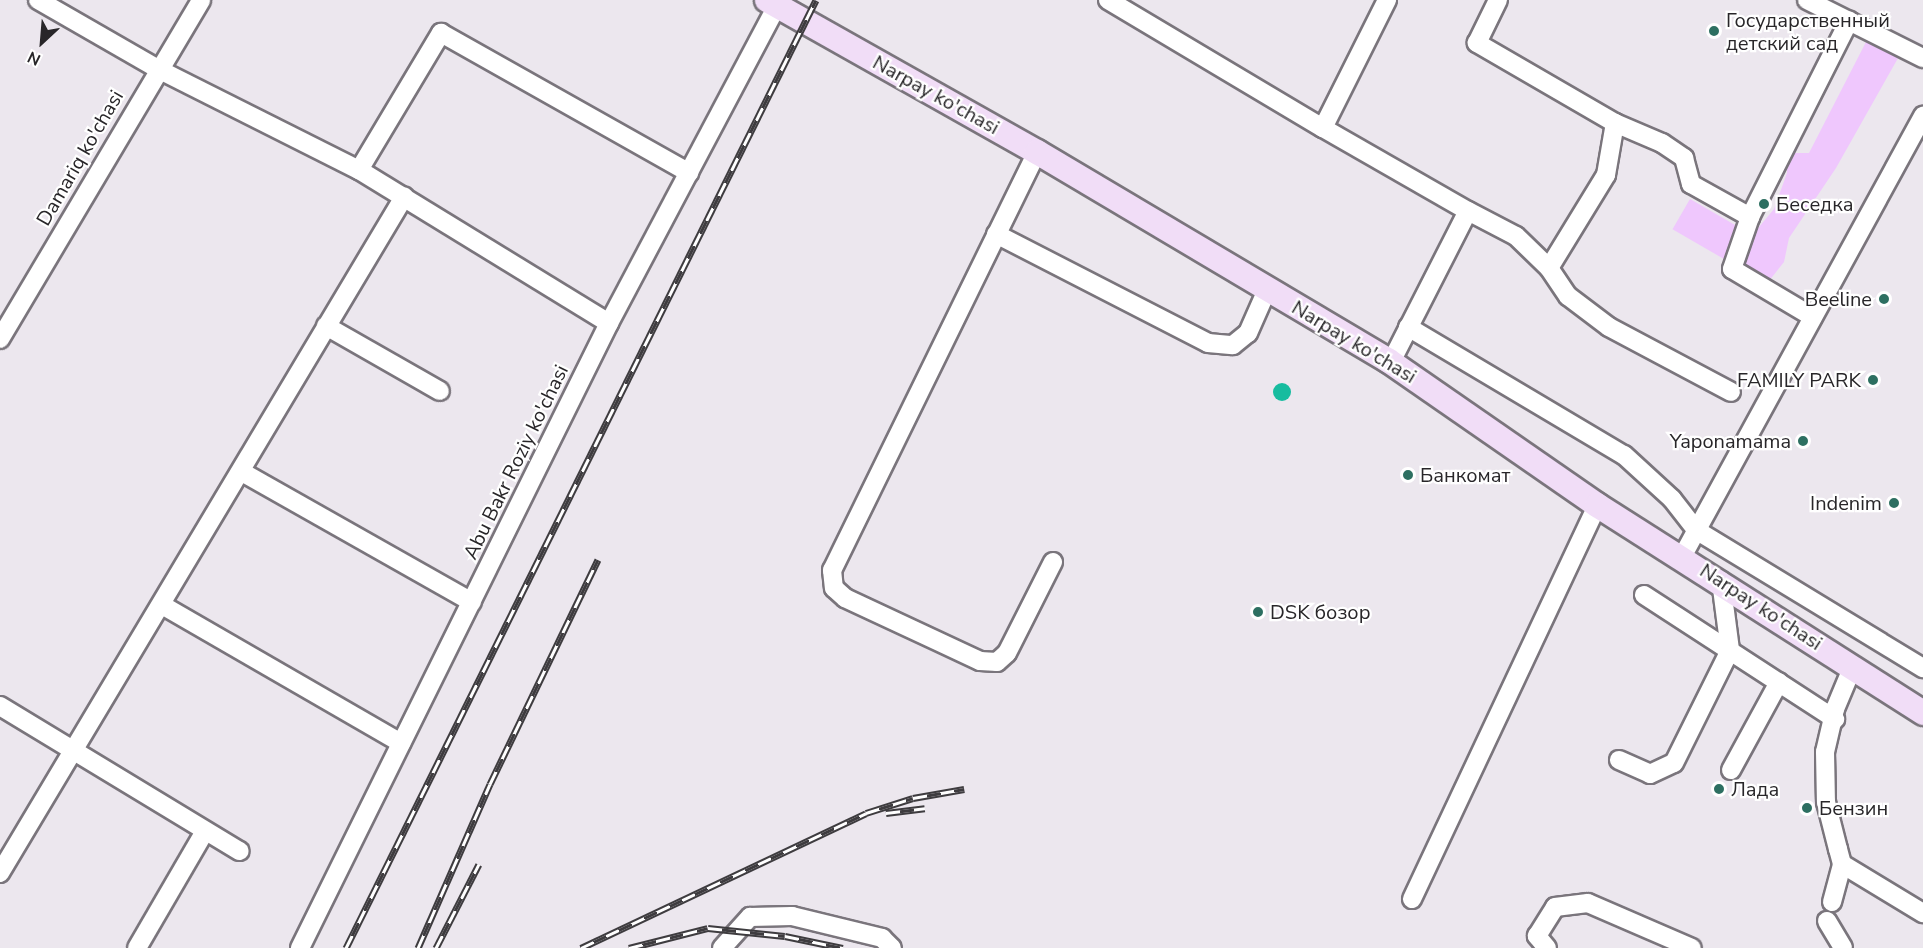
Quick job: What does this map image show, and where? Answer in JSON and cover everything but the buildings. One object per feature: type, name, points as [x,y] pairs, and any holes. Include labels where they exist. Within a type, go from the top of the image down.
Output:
[{"type":"main road","name":"Narpay ko'chasi","points":[[775,2],[1037,152],[1391,362],[1597,505],[1682,556],[1923,713]]},
{"type":"street","points":[[38,0],[158,69],[359,170],[609,323]]},
{"type":"street","name":"Damariq ko'chasi","points":[[0,339],[201,0]]},
{"type":"street","points":[[1108,0],[1323,128],[1516,237],[1549,267],[1568,296],[1610,327],[1731,392]]},
{"type":"street","points":[[1323,128],[1387,0]]},
{"type":"street","points":[[1498,0],[1478,43],[1615,123],[1662,143],[1684,158],[1691,184],[1750,217]]},
{"type":"street","points":[[1807,0],[1923,58]]},
{"type":"street","name":"Abu Bakr Roziy ko'chasi","points":[[300,948],[609,323],[689,173],[775,2]]},
{"type":"street","points":[[1813,317],[1732,269],[1731,264],[1749,230],[1750,217],[1849,21]]},
{"type":"street","points":[[359,170],[441,33],[689,173]]},
{"type":"street","points":[[1682,556],[1923,116]]},
{"type":"street","points":[[1549,267],[1606,175],[1615,123]]},
{"type":"street","points":[[1037,152],[832,570],[834,588],[845,598],[980,661],[997,662],[1007,654],[1053,562]]},
{"type":"street","points":[[0,873],[242,472],[404,196]]},
{"type":"street","points":[[1391,362],[1468,211]]},
{"type":"street","points":[[996,234],[1208,343],[1233,345],[1248,333],[1267,290]]},
{"type":"street","points":[[326,326],[440,390]]},
{"type":"street","points":[[1408,327],[1624,456],[1672,499],[1696,530],[1923,668]]},
{"type":"street","points":[[242,472],[472,602]]},
{"type":"street","points":[[1412,899],[1597,505]]},
{"type":"street","points":[[1619,760],[1650,774],[1674,763],[1730,650],[1721,581]]},
{"type":"street","points":[[1644,594],[1835,719]]},
{"type":"street","points":[[162,605],[401,743]]},
{"type":"street","points":[[1832,902],[1842,864],[1826,802],[1825,752],[1853,666]]},
{"type":"street","points":[[1731,770],[1779,682]]},
{"type":"street","points":[[0,706],[239,851]]},
{"type":"street","points":[[137,948],[205,831]]},
{"type":"street","points":[[1842,864],[1923,913]]},
{"type":"street","points":[[1547,948],[1537,936],[1556,907],[1588,903],[1668,943],[1692,948]]},
{"type":"street","points":[[722,948],[750,917],[792,916],[882,938],[892,948]]},
{"type":"street","points":[[1827,921],[1843,948]]},
{"type":"shaded area","points":[[1867,40],[1902,51],[1836,168],[1789,238],[1784,262],[1769,281],[1739,265],[1754,233],[1774,209],[1787,173],[1787,153],[1809,153]]},
{"type":"shaded area","points":[[1690,199],[1745,231],[1728,261],[1672,229]]},
{"type":"shaded area","points":[[1282,383],[1288,386],[1291,392],[1288,398],[1282,401],[1276,398],[1273,392],[1276,386]]},
{"type":"railway","points":[[346,948],[816,0]]},
{"type":"railway","points":[[418,948],[490,784],[598,560]]},
{"type":"railway","points":[[581,948],[866,813],[913,798],[964,789]]},
{"type":"railway","points":[[886,813],[925,808]]},
{"type":"railway","points":[[436,948],[479,864]]},
{"type":"railway","points":[[629,948],[708,928],[785,936],[843,948]]},
{"type":"place","name":"Государственный детский сад","points":[[1714,31]]},
{"type":"place","name":"Беседка","points":[[1764,204]]},
{"type":"place","name":"Beeline","points":[[1884,299]]},
{"type":"place","name":"FAMILY PARK","points":[[1873,380]]},
{"type":"place","name":"Yaponamama","points":[[1803,441]]},
{"type":"place","name":"Банкомат","points":[[1408,475]]},
{"type":"place","name":"Indenim","points":[[1894,503]]},
{"type":"place","name":"DSK бозор","points":[[1258,612]]},
{"type":"place","name":"Лада","points":[[1719,789]]},
{"type":"place","name":"Бензин","points":[[1807,808]]}]
